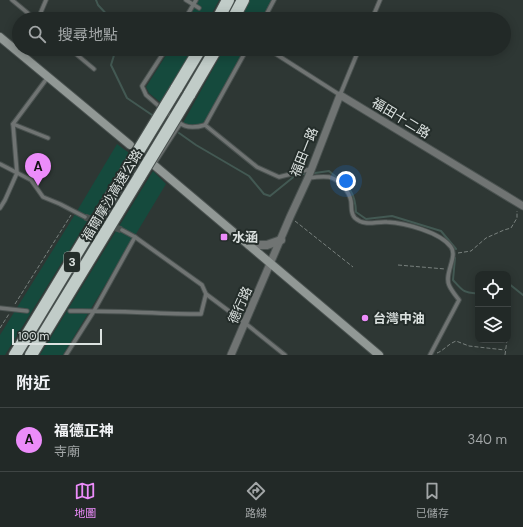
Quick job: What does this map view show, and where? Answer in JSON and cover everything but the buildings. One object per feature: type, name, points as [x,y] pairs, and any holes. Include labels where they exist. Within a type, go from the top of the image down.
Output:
[{"type":"highway","points":[[222,12],[228,0]]},
{"type":"highway","points":[[237,12],[243,0]]},
{"type":"highway","name":"福爾摩沙高速公路","points":[[15,355],[196,56]]},
{"type":"highway","name":"福爾摩沙高速公路","points":[[31,355],[212,56]]},
{"type":"main road","points":[[0,37],[12,45]]},
{"type":"main road","points":[[27,56],[48,77],[130,145]]},
{"type":"main road","points":[[154,165],[379,355]]},
{"type":"street","name":"福田一路","points":[[270,264],[308,178],[340,95]]},
{"type":"street","name":"福田十二路","points":[[340,95],[521,205]]},
{"type":"street","points":[[249,245],[267,245],[280,240]]},
{"type":"street","name":"德行路","points":[[231,355],[270,264]]},
{"type":"lane","points":[[12,0],[27,12]]},
{"type":"lane","points":[[40,12],[46,0]]},
{"type":"lane","points":[[186,0],[199,8]]},
{"type":"lane","points":[[190,12],[196,0]]},
{"type":"lane","points":[[268,12],[274,0]]},
{"type":"lane","points":[[375,12],[380,0]]},
{"type":"lane","points":[[78,56],[94,69]]},
{"type":"lane","points":[[161,56],[142,86],[146,95],[180,124],[186,127],[194,128],[205,125],[243,56]]},
{"type":"lane","name":"福田十二路","points":[[279,56],[340,95]]},
{"type":"lane","name":"福田一路","points":[[340,95],[356,56]]},
{"type":"lane","points":[[0,208],[6,200],[17,173],[14,124],[48,77]]},
{"type":"lane","points":[[14,124],[48,138]]},
{"type":"lane","points":[[154,165],[180,124]]},
{"type":"lane","points":[[205,125],[257,167],[279,176],[311,169]]},
{"type":"lane","points":[[0,164],[31,180],[43,197],[85,217]]},
{"type":"lane","points":[[308,178],[330,177],[344,186],[351,200],[351,209],[354,217],[360,222],[368,224],[386,222],[406,225],[437,235],[452,247],[453,254],[448,285],[459,300],[430,355]]},
{"type":"lane","points":[[122,230],[135,237],[202,285],[206,294],[284,355]]},
{"type":"lane","points":[[66,355],[94,311],[135,237]]},
{"type":"lane","points":[[70,311],[201,314],[206,294]]},
{"type":"lane","points":[[0,308],[27,311]]},
{"type":"path","points":[[453,254],[471,251],[486,238],[511,228],[517,218],[521,205]]},
{"type":"path","points":[[0,328],[73,212]]},
{"type":"path","points":[[290,216],[353,267]]},
{"type":"path","points":[[398,265],[450,269]]},
{"type":"path","points":[[430,355],[440,352],[448,344],[456,341],[469,346],[505,350]]},
{"type":"path","points":[[505,355],[506,343]]},
{"type":"green space","points":[[198,0],[219,0],[213,12],[192,12]]},
{"type":"green space","points":[[250,0],[272,0],[266,12],[244,12]]},
{"type":"green space","points":[[166,56],[189,56],[160,102],[149,93],[146,87]]},
{"type":"green space","points":[[220,56],[241,56],[206,121],[194,125],[183,123]]},
{"type":"green space","points":[[117,144],[129,153],[5,355],[0,355],[0,335]]},
{"type":"green space","points":[[153,171],[166,184],[63,355],[40,355]]},
{"type":"waterway","points":[[96,0],[98,5],[104,12]]},
{"type":"waterway","points":[[114,56],[111,65],[127,98],[155,117]]},
{"type":"waterway","points":[[179,133],[196,145],[249,176],[264,194],[270,196],[296,175],[304,174]]},
{"type":"waterway","points":[[315,173],[329,171],[345,184],[352,192],[356,212],[366,219],[392,216],[441,231],[456,249]]},
{"type":"waterway","points":[[455,258],[453,280],[464,291],[475,293]]},
{"type":"waterway","points":[[511,285],[523,295]]},
{"type":"tunnel","points":[[85,217],[122,230]]},
{"type":"place","name":"福德正神","points":[[38,186]]},
{"type":"place","name":"水涵","points":[[224,237]]},
{"type":"place","name":"台灣中油","points":[[365,318]]}]
